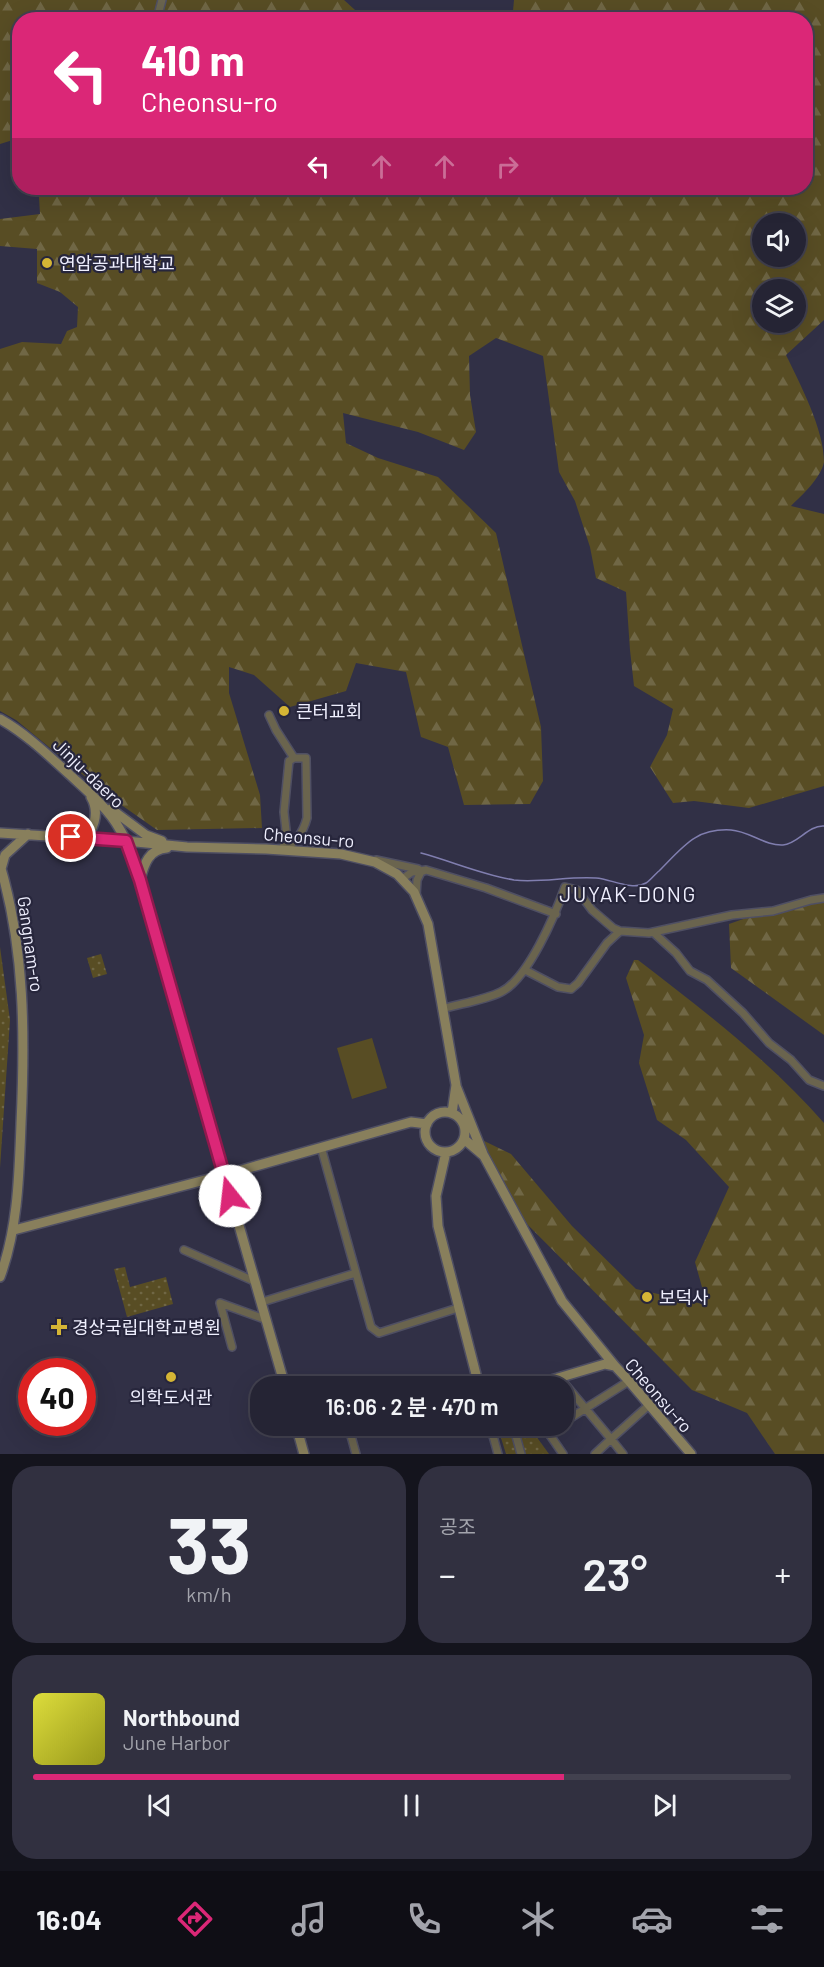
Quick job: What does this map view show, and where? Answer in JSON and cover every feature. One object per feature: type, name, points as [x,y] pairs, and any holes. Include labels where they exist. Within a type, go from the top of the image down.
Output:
[{"type":"street","points":[[269,715],[294,758]]},
{"type":"street","name":"Jinju-daero","points":[[0,719],[26,737],[87,791],[111,816],[126,841],[140,880],[282,1376]]},
{"type":"street","points":[[294,758],[306,758],[307,818],[297,839],[283,850],[289,761],[294,758]]},
{"type":"street","points":[[76,838],[90,832],[96,818],[94,801],[87,791]]},
{"type":"street","points":[[87,791],[147,835],[187,847]]},
{"type":"street","name":"Cheonsu-ro","points":[[0,832],[187,847],[341,854],[375,862],[402,879],[416,896],[428,924],[456,1085],[452,1113]]},
{"type":"street","points":[[1,867],[5,855],[28,834]]},
{"type":"street","points":[[140,880],[143,866],[153,853],[160,849],[187,847]]},
{"type":"street","points":[[341,854],[426,870],[486,888],[556,914]]},
{"type":"street","name":"Gangnam-ro","points":[[0,1277],[14,1230],[20,1172],[23,1086],[22,982],[10,902],[1,867]]},
{"type":"street","points":[[402,879],[412,872],[426,870]]},
{"type":"street","points":[[416,896],[417,880],[421,872],[426,870]]},
{"type":"street","points":[[442,1009],[502,992],[525,970],[556,914],[565,887],[577,890],[592,910],[613,928],[620,931],[654,933],[732,915],[773,911],[824,898]]},
{"type":"street","points":[[525,970],[558,987],[571,989],[578,983],[607,943],[620,931]]},
{"type":"street","points":[[654,933],[676,953],[690,971],[707,980],[730,1001],[769,1043],[791,1060],[808,1080],[824,1086]]},
{"type":"street","points":[[456,1085],[484,1156],[562,1301],[615,1366]]},
{"type":"street","points":[[440,1113],[452,1113],[462,1121],[465,1127],[464,1139],[456,1149],[440,1152],[430,1146],[425,1135],[427,1124],[430,1119],[440,1113]]},
{"type":"street","points":[[14,1230],[224,1175],[411,1122],[427,1124]]},
{"type":"street","points":[[464,1139],[484,1156]]},
{"type":"street","points":[[321,1147],[371,1327],[379,1334],[459,1308]]},
{"type":"street","points":[[446,1152],[437,1186],[436,1209],[442,1242],[476,1376]]},
{"type":"street","points":[[184,1250],[256,1282]]},
{"type":"street","points":[[262,1302],[356,1273]]},
{"type":"street","points":[[232,1347],[220,1303],[267,1320]]},
{"type":"street","name":"Cheonsu-ro","points":[[563,1376],[605,1364],[615,1366],[691,1454]]},
{"type":"street","points":[[574,1415],[629,1380]]},
{"type":"street","points":[[574,1395],[623,1454]]},
{"type":"street","points":[[595,1454],[649,1405]]},
{"type":"street","points":[[299,1436],[304,1454]]},
{"type":"street","points":[[351,1436],[356,1454]]},
{"type":"street","points":[[493,1436],[498,1454]]},
{"type":"street","points":[[516,1436],[521,1454]]},
{"type":"street","points":[[550,1436],[563,1454]]},
{"type":"green space","points":[[0,0],[344,0],[357,12],[12,12],[12,140],[0,144]]},
{"type":"green space","points":[[514,0],[824,0],[824,320],[786,355],[816,421],[823,449],[824,462],[819,474],[791,506],[824,514],[824,786],[749,808],[694,801],[673,803],[650,767],[667,735],[673,709],[634,686],[626,592],[596,578],[590,547],[575,501],[559,472],[543,356],[496,338],[469,356],[470,395],[476,432],[464,450],[418,432],[343,413],[346,443],[378,458],[438,477],[496,533],[541,727],[543,781],[530,804],[464,805],[448,747],[421,737],[406,672],[356,663],[346,691],[290,707],[254,675],[229,667],[229,693],[260,795],[262,828],[157,830],[110,797],[16,720],[0,711],[0,349],[22,342],[61,344],[67,331],[77,327],[78,307],[60,292],[37,283],[37,249],[0,246],[0,219],[40,214],[41,195],[813,195],[813,12],[511,12]]},
{"type":"green space","points":[[800,899],[824,899],[824,1035],[731,968],[729,924]]},
{"type":"green space","points":[[0,947],[10,1020],[0,1168]]},
{"type":"green space","points":[[101,954],[107,974],[93,978],[87,958]]},
{"type":"green space","points":[[634,960],[638,960],[687,998],[759,1057],[824,1123],[824,1454],[775,1454],[747,1413],[692,1390],[516,1213],[478,1138],[511,1154],[572,1226],[636,1289],[707,1305],[695,1262],[729,1187],[686,1140],[657,1120],[639,1063],[644,1035],[626,978]]},
{"type":"green space","points":[[372,1038],[387,1088],[352,1099],[337,1048]]},
{"type":"green space","points":[[125,1267],[130,1287],[166,1277],[173,1304],[127,1317],[114,1269]]},
{"type":"green space","points":[[500,1436],[536,1436],[549,1454],[506,1454]]},
{"type":"waterway","points":[[421,853],[514,880],[596,878],[634,886],[648,882],[690,841],[708,832],[738,831],[776,845],[783,845],[813,828],[824,826]]},
{"type":"place","name":"연암공과대학교","points":[[47,263]]},
{"type":"place","name":"큰터교회","points":[[284,711]]},
{"type":"place","name":"보덕사","points":[[647,1297]]},
{"type":"place","name":"경상국립대학교병원","points":[[59,1327]]},
{"type":"place","name":"의학도서관","points":[[171,1377]]},
{"type":"district","name":"JUYAK-DONG","points":[[628,893]]},
{"type":"route","points":[[71,837],[126,841],[140,880],[230,1196]]}]
